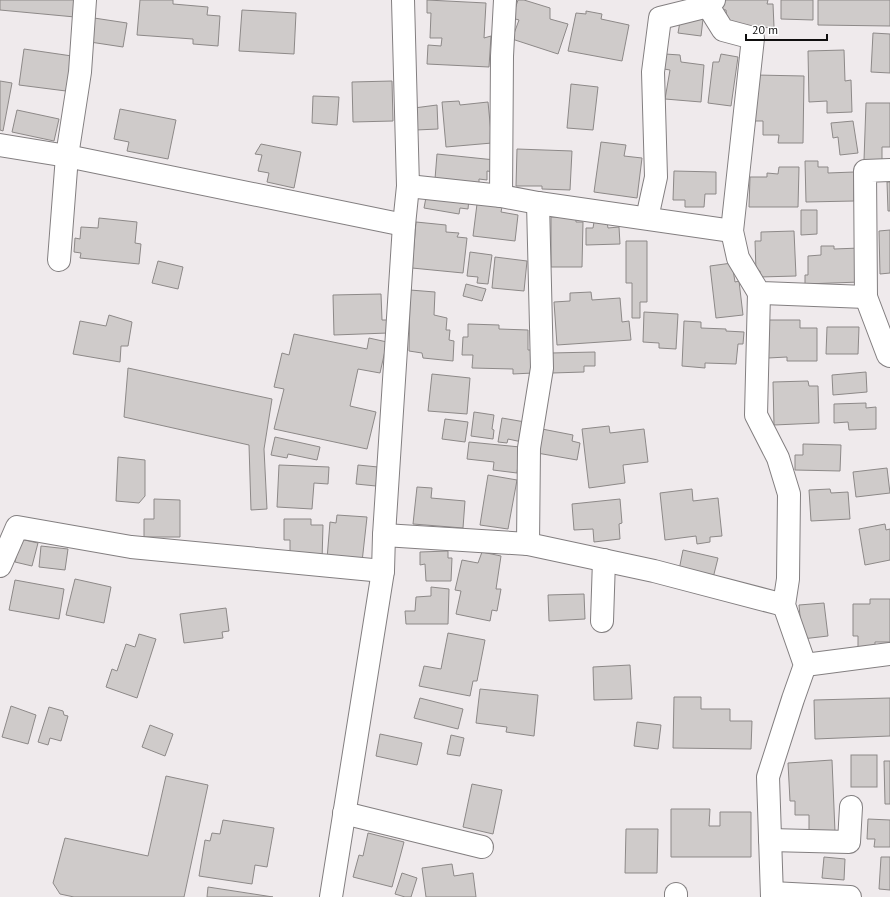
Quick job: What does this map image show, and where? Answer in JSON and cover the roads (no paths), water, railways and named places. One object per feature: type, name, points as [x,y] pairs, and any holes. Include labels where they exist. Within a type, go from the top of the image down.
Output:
[{"type":"street","points":[[59,260],[67,156],[80,72],[85,0]]},
{"type":"street","points":[[331,897],[383,571],[384,534],[404,225],[408,186],[403,0]]},
{"type":"street","points":[[501,196],[502,56],[505,0]]},
{"type":"street","points":[[647,218],[656,177],[653,72],[660,18],[711,3],[723,30],[753,38],[732,231],[738,258],[759,293],[756,415],[778,458],[789,494],[788,579],[784,605],[806,665],[793,699],[768,777],[772,895],[850,897]]},
{"type":"street","points":[[0,145],[67,156],[404,225]]},
{"type":"street","points":[[890,170],[865,171],[866,297],[888,355],[890,356]]},
{"type":"street","points":[[408,186],[501,196],[538,203],[732,231]]},
{"type":"street","points":[[528,544],[529,448],[542,368],[538,203]]},
{"type":"street","points":[[759,293],[866,297]]},
{"type":"street","points":[[0,566],[17,527],[131,547],[383,571]]},
{"type":"street","points":[[384,534],[528,544],[654,571],[784,605]]},
{"type":"street","points":[[602,621],[604,560]]},
{"type":"street","points":[[806,665],[890,654]]},
{"type":"street","points":[[770,840],[849,842],[851,808]]},
{"type":"street","points":[[344,813],[482,847]]}]
